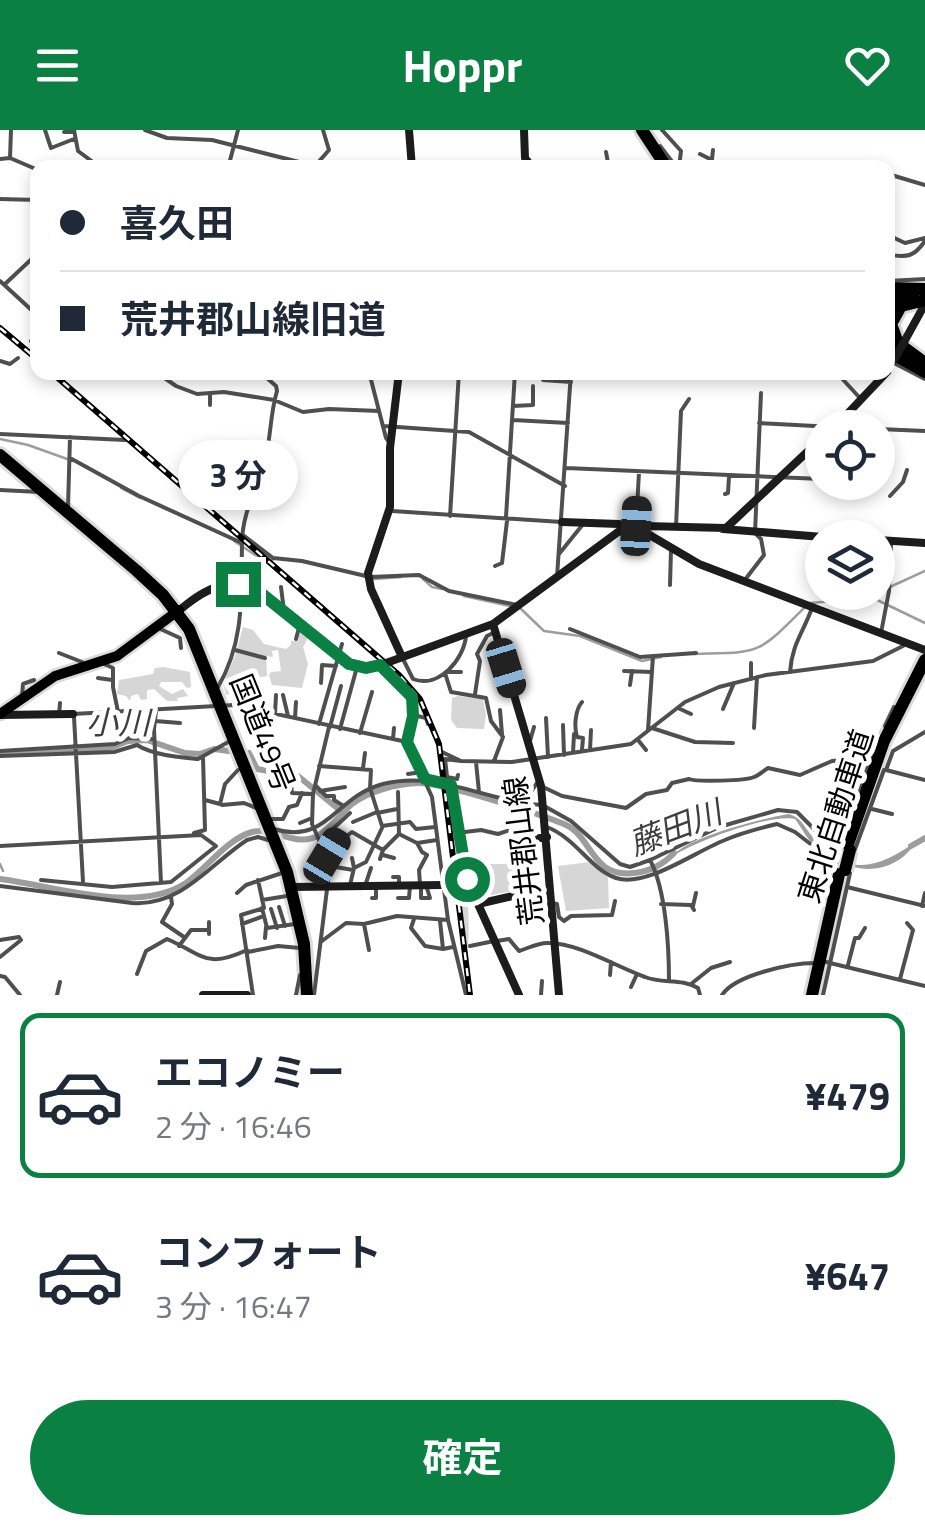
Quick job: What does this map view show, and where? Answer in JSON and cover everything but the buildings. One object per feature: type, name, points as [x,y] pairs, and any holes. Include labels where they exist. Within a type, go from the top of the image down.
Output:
[{"type":"highway","points":[[643,130],[660,160]]},
{"type":"highway","points":[[895,287],[924,296]]},
{"type":"highway","points":[[895,295],[902,290],[924,296]]},
{"type":"highway","points":[[895,316],[901,306],[924,296]]},
{"type":"highway","points":[[895,336],[925,368]]},
{"type":"highway","points":[[895,361],[925,368]]},
{"type":"highway","points":[[895,361],[925,368]]},
{"type":"highway","name":"国道49号","points":[[0,455],[136,570],[179,610],[197,636],[294,889]]},
{"type":"highway","name":"国道49号","points":[[179,610],[185,634],[224,706],[314,944],[310,995]]},
{"type":"highway","name":"東北自動車道","points":[[817,995],[845,850],[877,758],[924,653]]},
{"type":"highway","name":"東北自動車道","points":[[845,850],[881,760],[925,668]]},
{"type":"main road","points":[[409,130],[411,160]]},
{"type":"main road","points":[[524,130],[526,160]]},
{"type":"main road","points":[[895,355],[924,296]]},
{"type":"main road","points":[[397,380],[388,426],[389,510],[368,576],[402,657]]},
{"type":"main road","points":[[852,410],[876,380]]},
{"type":"main road","points":[[723,529],[805,455]]},
{"type":"main road","points":[[562,522],[805,536]]},
{"type":"main road","points":[[633,527],[699,564],[805,605]]},
{"type":"main road","points":[[0,714],[54,676],[101,662],[140,640],[209,588],[221,584],[246,578],[338,661],[357,667],[384,664],[494,628],[612,536],[633,527]]},
{"type":"main road","points":[[895,540],[925,543]]},
{"type":"main road","points":[[818,610],[924,653]]},
{"type":"main road","name":"荒井郡山線","points":[[494,628],[541,784],[559,995]]},
{"type":"main road","points":[[0,714],[74,714]]},
{"type":"main road","points":[[519,995],[478,904],[526,894],[526,840],[546,837]]},
{"type":"main road","points":[[294,889],[443,885]]},
{"type":"main road","points":[[202,995],[250,995]]},
{"type":"street","points":[[10,158],[11,130]]},
{"type":"street","points":[[45,130],[51,148],[74,134]]},
{"type":"street","points":[[145,130],[167,138],[212,140],[294,160]]},
{"type":"street","points":[[230,160],[238,130]]},
{"type":"street","points":[[322,160],[330,147],[323,130]]},
{"type":"street","points":[[643,130],[671,160]]},
{"type":"street","points":[[662,130],[676,142],[679,160]]},
{"type":"street","points":[[64,132],[74,134]]},
{"type":"street","points":[[74,134],[80,153],[90,160]]},
{"type":"street","points":[[700,154],[712,160],[712,150]]},
{"type":"street","points":[[606,152],[608,160]]},
{"type":"street","points":[[0,159],[10,158],[30,167]]},
{"type":"street","points":[[895,176],[925,185]]},
{"type":"street","points":[[0,199],[30,200]]},
{"type":"street","points":[[895,238],[905,243],[925,239]]},
{"type":"street","points":[[895,256],[912,256],[925,239]]},
{"type":"street","points":[[30,260],[2,283],[30,309]]},
{"type":"street","points":[[905,341],[925,368]]},
{"type":"street","points":[[0,361],[10,364],[18,358]]},
{"type":"street","points":[[168,380],[178,387],[210,394],[224,392],[274,400],[303,412],[379,411]]},
{"type":"street","points":[[218,686],[232,662],[242,616],[246,578],[242,543],[250,500],[265,460],[276,386],[269,380]]},
{"type":"street","points":[[372,380],[379,411],[388,426],[470,432],[564,486]]},
{"type":"street","points":[[450,516],[458,380]]},
{"type":"street","points":[[495,566],[502,563],[507,519],[515,380]]},
{"type":"street","points":[[543,380],[570,382],[557,577]]},
{"type":"street","points":[[843,380],[862,400]]},
{"type":"street","points":[[513,406],[533,405],[533,386]]},
{"type":"street","points":[[744,582],[764,556],[761,540],[755,533],[760,393]]},
{"type":"street","points":[[210,394],[210,405]]},
{"type":"street","points":[[676,528],[681,411],[689,399]]},
{"type":"street","points":[[512,420],[568,423]]},
{"type":"street","points":[[759,423],[805,425]]},
{"type":"street","points":[[895,430],[925,431]]},
{"type":"street","points":[[0,434],[125,440]]},
{"type":"street","points":[[68,512],[70,437]]},
{"type":"street","points":[[70,458],[138,496],[242,543]]},
{"type":"street","points":[[566,468],[805,479]]},
{"type":"street","points":[[895,491],[904,482],[907,470]]},
{"type":"street","points":[[633,527],[639,472]]},
{"type":"street","points":[[724,494],[728,493],[729,476]]},
{"type":"street","points":[[0,490],[47,493]]},
{"type":"street","points":[[389,510],[562,522]]},
{"type":"street","points":[[559,554],[585,522]]},
{"type":"street","points":[[243,535],[273,558],[368,576],[418,574],[449,591],[519,606]]},
{"type":"street","points":[[670,585],[671,548]]},
{"type":"street","points":[[281,587],[284,611]]},
{"type":"street","points":[[790,672],[794,644],[811,610]]},
{"type":"street","points":[[881,633],[885,610]]},
{"type":"street","points":[[156,627],[185,634],[181,648]]},
{"type":"street","points":[[299,627],[304,635]]},
{"type":"street","points":[[296,639],[299,627]]},
{"type":"street","points":[[475,694],[478,652],[494,628]]},
{"type":"street","points":[[570,629],[631,654],[696,653]]},
{"type":"street","points":[[402,657],[411,676],[426,682],[453,667],[466,644],[466,636]]},
{"type":"street","points":[[140,640],[153,643]]},
{"type":"street","points":[[320,724],[342,644]]},
{"type":"street","points":[[478,904],[467,879],[444,759],[535,759],[617,746],[638,740],[693,698],[734,683],[878,660],[908,644]]},
{"type":"street","points":[[62,646],[60,653],[87,666]]},
{"type":"street","points":[[234,650],[265,658]]},
{"type":"street","points":[[845,850],[868,769],[924,653]]},
{"type":"street","points":[[650,729],[653,656]]},
{"type":"street","points":[[321,683],[322,665],[338,661]]},
{"type":"street","points":[[101,662],[112,667],[118,712]]},
{"type":"street","points":[[751,663],[754,728]]},
{"type":"street","points":[[384,664],[410,694],[413,716],[407,742],[428,790],[463,993]]},
{"type":"street","points":[[340,729],[357,667]]},
{"type":"street","points":[[624,671],[652,672]]},
{"type":"street","points":[[446,673],[461,672]]},
{"type":"street","points":[[630,686],[632,672]]},
{"type":"street","points":[[446,673],[451,692],[485,696],[490,701],[492,724],[504,729]]},
{"type":"street","points":[[98,678],[124,678]]},
{"type":"street","points":[[22,699],[23,684],[34,680]]},
{"type":"street","points":[[476,682],[484,682]]},
{"type":"street","points":[[723,709],[734,683]]},
{"type":"street","points":[[314,944],[329,886],[330,865],[314,828],[314,788],[341,686]]},
{"type":"street","points":[[360,733],[372,692]]},
{"type":"street","points":[[246,693],[246,708]]},
{"type":"street","points":[[275,714],[279,695],[292,717]]},
{"type":"street","points":[[678,708],[691,711],[693,698]]},
{"type":"street","points":[[292,717],[296,702]]},
{"type":"street","points":[[582,702],[575,730],[576,737],[583,738],[582,752]]},
{"type":"street","points":[[60,703],[60,715]]},
{"type":"street","points":[[82,882],[74,714],[224,706],[407,742]]},
{"type":"street","points":[[156,711],[161,883]]},
{"type":"street","points":[[494,761],[503,743],[500,712],[508,713]]},
{"type":"street","points":[[413,716],[426,718],[428,724]]},
{"type":"street","points":[[546,718],[548,758]]},
{"type":"street","points":[[155,721],[180,724]]},
{"type":"street","points":[[563,725],[564,755]]},
{"type":"street","points":[[529,741],[534,727]]},
{"type":"street","points":[[392,739],[394,728]]},
{"type":"street","points":[[573,753],[574,729]]},
{"type":"street","points":[[650,729],[695,742],[732,743]]},
{"type":"street","points":[[590,750],[591,730]]},
{"type":"street","points":[[222,805],[246,804],[273,830],[300,834],[370,788],[425,779],[543,807],[571,821],[608,857],[623,866],[650,861],[719,827],[778,810],[798,812],[852,856],[894,750],[925,732]]},
{"type":"street","points":[[0,753],[114,752],[137,745],[155,753],[203,758],[233,736]]},
{"type":"street","points":[[372,744],[374,736]]},
{"type":"street","points":[[76,750],[129,738],[156,742]]},
{"type":"street","points":[[617,738],[617,746]]},
{"type":"street","points":[[599,739],[599,749]]},
{"type":"street","points":[[638,740],[646,750]]},
{"type":"street","points":[[442,752],[461,761]]},
{"type":"street","points":[[363,768],[365,753]]},
{"type":"street","points":[[186,836],[204,832],[203,758]]},
{"type":"street","points":[[523,803],[533,786],[541,784],[562,796],[626,808],[637,798],[668,790],[672,784],[689,778],[697,782],[718,778],[735,782],[768,768],[800,775],[834,760],[846,760],[868,769]]},
{"type":"street","points":[[476,761],[482,782],[479,792]]},
{"type":"street","points":[[320,766],[355,765],[371,770],[370,788],[382,826],[350,886]]},
{"type":"street","points":[[332,767],[332,777]]},
{"type":"street","points":[[205,800],[220,804],[224,784],[238,770]]},
{"type":"street","points":[[884,770],[925,780]]},
{"type":"street","points":[[386,784],[388,772]]},
{"type":"street","points":[[408,774],[422,772]]},
{"type":"street","points":[[447,778],[457,780],[458,775]]},
{"type":"street","points":[[291,784],[290,792],[302,793],[314,788],[346,787]]},
{"type":"street","points":[[320,790],[326,796],[334,796],[340,807]]},
{"type":"street","points":[[398,792],[396,809],[403,835],[440,861]]},
{"type":"street","points":[[0,886],[139,904],[170,896],[185,889],[247,840],[273,830],[290,807],[297,805],[302,793]]},
{"type":"street","points":[[388,803],[396,809]]},
{"type":"street","points":[[353,822],[396,809]]},
{"type":"street","points":[[871,809],[892,814]]},
{"type":"street","points":[[320,840],[350,813],[350,833],[394,858]]},
{"type":"street","points":[[300,823],[312,818]]},
{"type":"street","points":[[382,826],[410,822],[416,830],[435,827]]},
{"type":"street","points":[[545,825],[569,838],[599,868],[616,878],[638,880],[725,840],[778,824],[794,832],[837,865],[850,870],[817,995]]},
{"type":"street","points":[[457,833],[481,830],[498,834],[523,826],[526,840]]},
{"type":"street","points":[[327,856],[338,837],[332,831]]},
{"type":"street","points":[[0,846],[201,835],[216,846],[170,882],[110,887],[41,880]]},
{"type":"street","points":[[382,854],[403,835]]},
{"type":"street","points":[[417,843],[437,840]]},
{"type":"street","points":[[427,855],[420,870],[419,886],[421,898],[431,898]]},
{"type":"street","points":[[358,866],[359,856]]},
{"type":"street","points":[[352,858],[358,866]]},
{"type":"street","points":[[650,861],[656,872],[670,954],[669,981]]},
{"type":"street","points":[[318,886],[318,878],[330,865],[379,868]]},
{"type":"street","points":[[365,886],[371,868]]},
{"type":"street","points":[[237,893],[246,884],[287,872]]},
{"type":"street","points":[[393,876],[399,877],[399,886]]},
{"type":"street","points":[[258,880],[266,927],[264,938]]},
{"type":"street","points":[[372,898],[376,898],[376,886]]},
{"type":"street","points":[[419,886],[431,898],[432,907]]},
{"type":"street","points":[[398,898],[410,898],[419,886]]},
{"type":"street","points":[[846,886],[924,906],[925,893]]},
{"type":"street","points":[[262,900],[294,889]]},
{"type":"street","points":[[661,904],[694,908],[696,893]]},
{"type":"street","points":[[170,896],[172,904],[162,922],[184,937]]},
{"type":"street","points":[[552,903],[557,904],[561,920],[576,914],[612,915],[615,901]]},
{"type":"street","points":[[279,907],[285,927]]},
{"type":"street","points":[[235,920],[262,908]]},
{"type":"street","points":[[271,909],[277,928]]},
{"type":"street","points":[[241,916],[250,995]]},
{"type":"street","points":[[138,974],[150,948],[167,939],[214,961],[248,951],[314,944],[344,924],[397,916],[448,920]]},
{"type":"street","points":[[242,924],[263,917]]},
{"type":"street","points":[[414,919],[411,928],[429,945],[454,947]]},
{"type":"street","points":[[440,920],[443,949]]},
{"type":"street","points":[[179,946],[194,928],[208,932],[209,922]]},
{"type":"street","points":[[266,927],[303,923]]},
{"type":"street","points":[[900,979],[913,930],[907,923]]},
{"type":"street","points":[[364,924],[369,950]]},
{"type":"street","points":[[848,928],[854,938],[848,964]]},
{"type":"street","points":[[854,938],[859,938],[864,928]]},
{"type":"street","points":[[0,940],[21,940],[0,957]]},
{"type":"street","points":[[470,946],[508,940],[519,950],[542,943],[570,944],[589,956],[639,975],[692,984],[700,995]]},
{"type":"street","points":[[828,961],[925,986]]},
{"type":"street","points":[[610,975],[611,962]]},
{"type":"street","points":[[692,984],[710,968],[730,962]]},
{"type":"street","points":[[722,995],[730,985],[776,967],[815,963]]},
{"type":"street","points":[[296,995],[301,973],[312,964]]},
{"type":"street","points":[[631,987],[641,966]]},
{"type":"street","points":[[0,976],[20,995]]},
{"type":"street","points":[[541,995],[542,980]]},
{"type":"street","points":[[57,995],[60,982]]},
{"type":"shaded area","points":[[243,627],[253,630],[264,644],[286,649],[291,641],[298,641],[301,627],[310,634],[303,647],[308,664],[302,688],[272,685],[269,675],[281,671],[278,650],[272,651],[273,657],[266,656],[267,676],[246,680],[247,692],[226,695],[223,684]]},
{"type":"shaded area","points":[[155,668],[190,672],[191,687],[182,682],[161,682],[159,686],[172,694],[183,689],[188,696],[167,701],[154,689],[147,690],[147,699],[141,700],[138,694],[131,696],[130,701],[117,694],[119,680],[153,674]]},
{"type":"shaded area","points":[[452,698],[483,699],[484,729],[457,728],[451,720]]},
{"type":"shaded area","points":[[448,793],[452,794],[464,870],[468,947],[466,947]]},
{"type":"shaded area","points":[[788,814],[799,819],[824,849],[850,864],[875,863],[917,841],[894,863],[867,869],[853,867],[826,855],[795,819],[784,818],[730,831],[669,859],[691,843],[707,836]]},
{"type":"shaded area","points":[[590,862],[608,878],[609,908],[566,911],[558,866]]},
{"type":"shaded area","points":[[471,864],[522,864],[523,889],[486,896],[486,885],[479,887]]},
{"type":"waterway","points":[[0,439],[70,460]]},
{"type":"waterway","points":[[121,488],[140,498]]},
{"type":"waterway","points":[[234,541],[266,562],[274,559]]},
{"type":"waterway","points":[[895,585],[925,571]]},
{"type":"waterway","points":[[374,579],[401,577]]},
{"type":"waterway","points":[[423,579],[442,589]]},
{"type":"waterway","points":[[464,596],[510,606]]},
{"type":"waterway","points":[[520,608],[544,631],[580,636],[642,661],[661,657]]},
{"type":"waterway","points":[[694,654],[756,648],[804,608]]},
{"type":"waterway","points":[[895,609],[925,623]]},
{"type":"waterway","name":"小川","points":[[0,754],[110,748],[128,741],[147,740],[185,753],[200,754],[214,749],[236,752]]},
{"type":"waterway","name":"小川","points":[[249,753],[257,769],[298,776],[342,812]]},
{"type":"waterway","name":"藤田川","points":[[0,879],[120,898],[166,892],[186,883],[226,847],[252,832],[311,839],[366,795],[417,783],[467,793],[564,824],[581,837],[600,863],[620,873],[651,869],[674,853]]},
{"type":"waterway","name":"藤田川","points":[[911,846],[925,838]]},
{"type":"waterway","points":[[0,864],[3,871]]},
{"type":"railway","points":[[0,328],[30,353]]},
{"type":"railway","points":[[60,380],[399,675],[420,699],[439,744],[470,995]]},
{"type":"route","points":[[238,584],[262,594],[349,664],[360,668],[380,665],[410,694],[413,716],[407,742],[425,779],[451,785],[467,879]]}]
